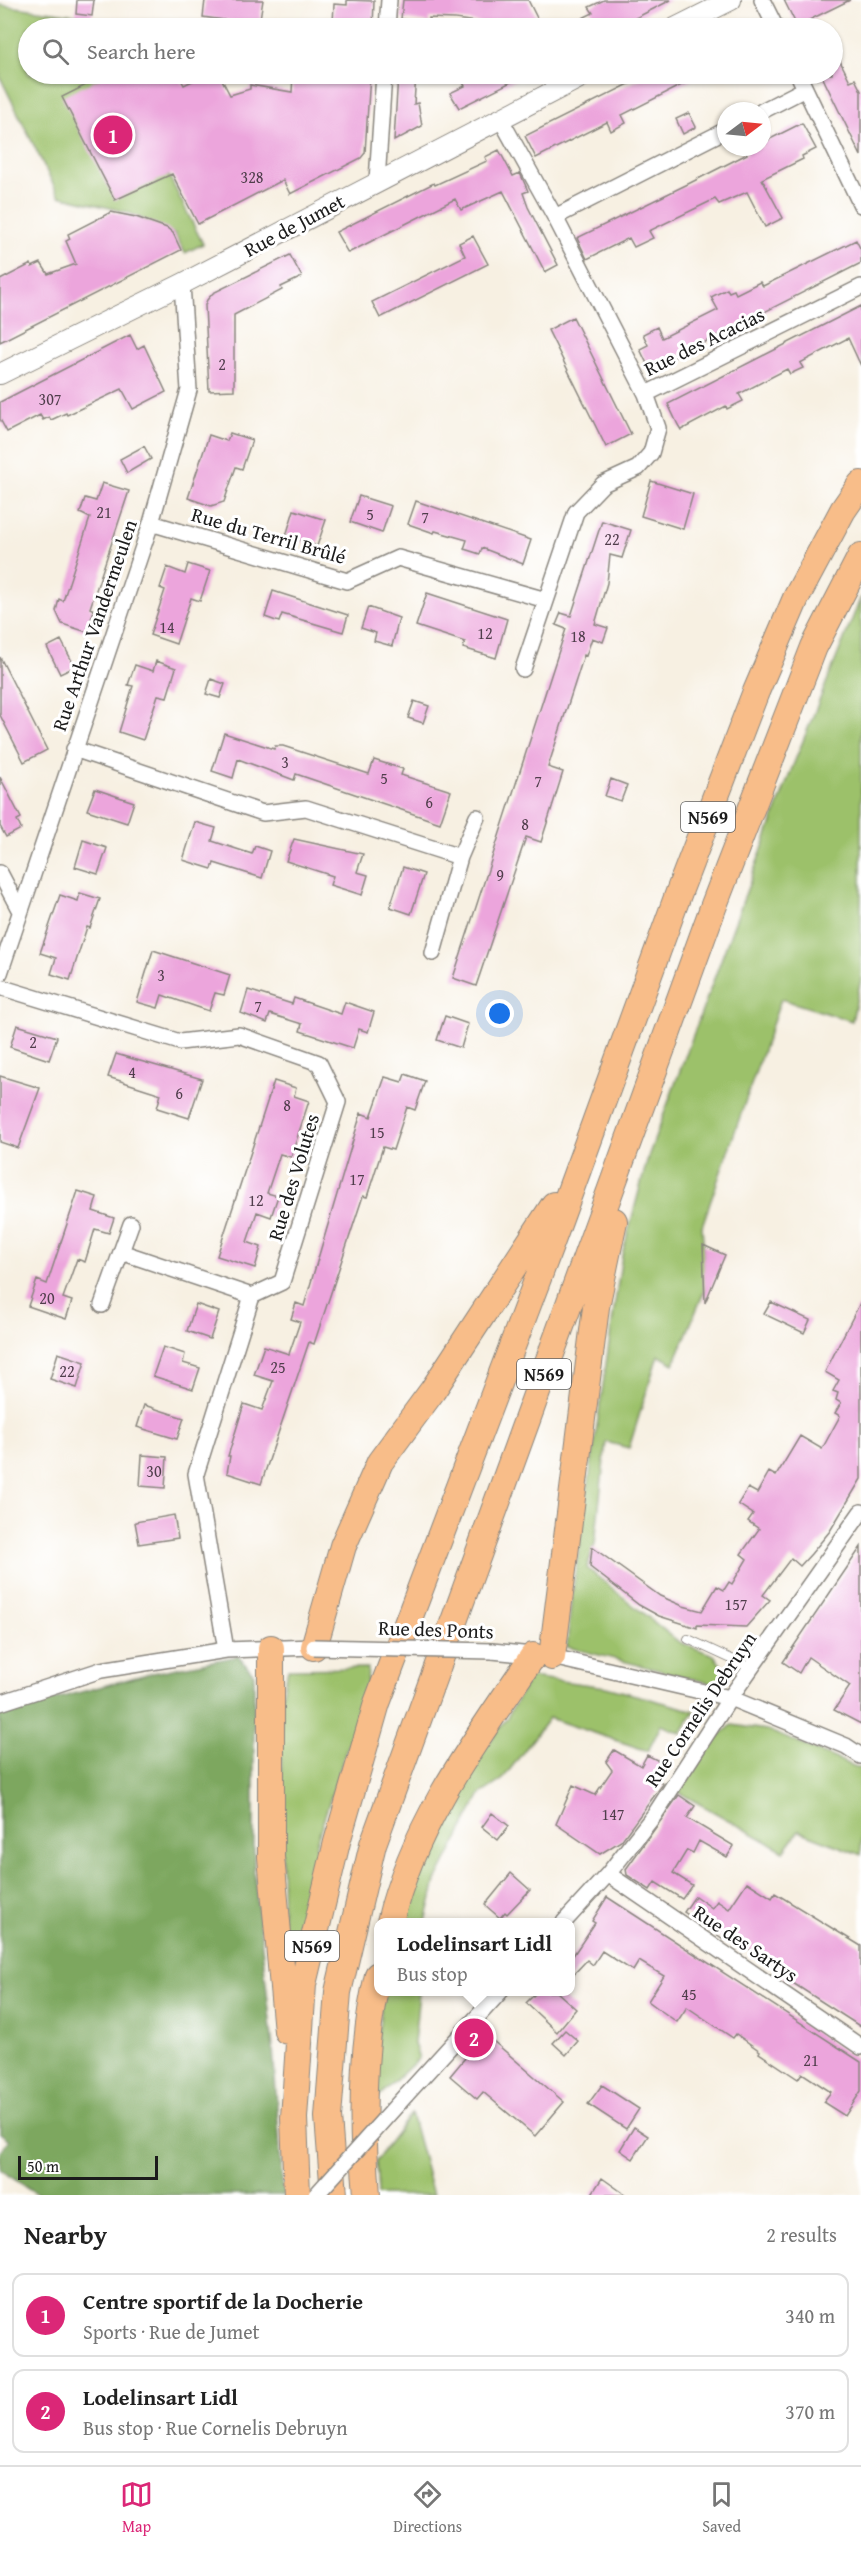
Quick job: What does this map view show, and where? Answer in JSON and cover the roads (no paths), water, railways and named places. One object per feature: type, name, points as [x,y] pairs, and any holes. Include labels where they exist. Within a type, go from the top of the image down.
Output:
[{"type":"highway","name":"N569","points":[[297,2195],[294,2109],[303,1984],[337,1842],[376,1703],[581,1161],[679,891],[755,694],[796,598],[843,510],[861,484]]},
{"type":"highway","name":"N569","points":[[333,2195],[328,2117],[338,1992],[373,1844],[714,905],[814,647],[861,556]]},
{"type":"highway","points":[[391,1918],[396,1896],[427,1826],[462,1760],[542,1657],[596,1306],[632,1135]]},
{"type":"highway","points":[[314,1647],[343,1546],[380,1462],[459,1352],[581,1161]]},
{"type":"highway","points":[[272,1648],[271,1857],[294,2109]]},
{"type":"highway","points":[[367,2195],[362,2135],[369,2015],[374,1993]]},
{"type":"street","points":[[388,18],[389,0]]},
{"type":"street","points":[[695,18],[731,0]]},
{"type":"street","points":[[762,0],[771,18]]},
{"type":"street","points":[[378,181],[383,84]]},
{"type":"street","name":"Rue de Jumet","points":[[0,374],[182,284],[567,84]]},
{"type":"street","points":[[803,84],[861,205]]},
{"type":"street","points":[[771,106],[805,89]]},
{"type":"street","name":"Rue des Acacias","points":[[500,118],[555,217],[646,394],[861,287]]},
{"type":"street","points":[[555,217],[717,135]]},
{"type":"street","name":"Rue Arthur Vandermeulen","points":[[0,973],[151,523],[189,390],[182,284]]},
{"type":"street","points":[[523,669],[576,512],[603,484],[638,468],[651,453],[658,428],[646,394]]},
{"type":"street","name":"Rue du Terril Brûlé","points":[[151,523],[347,581],[399,558],[546,600]]},
{"type":"street","points":[[74,749],[263,813],[306,808],[460,857]]},
{"type":"street","points":[[433,953],[460,857],[477,817]]},
{"type":"street","points":[[0,873],[20,911]]},
{"type":"street","name":"Rue des Volutes","points":[[0,987],[180,1042],[238,1035],[319,1063],[338,1102],[282,1282],[252,1296]]},
{"type":"street","points":[[102,1305],[131,1224]]},
{"type":"street","points":[[121,1252],[252,1296],[196,1474],[226,1650]]},
{"type":"street","name":"Rue Cornelis Debruyn","points":[[568,1918],[608,1874],[656,1814],[729,1698],[861,1512]]},
{"type":"street","name":"Rue des Ponts","points":[[0,1703],[101,1670],[226,1650],[314,1647],[492,1651],[542,1657],[729,1698],[846,1746],[861,1756]]},
{"type":"street","name":"Rue des Sartys","points":[[608,1874],[861,2047]]},
{"type":"street","points":[[316,2195],[497,1996]]},
{"type":"lane","points":[[688,1639],[751,1668]]},
{"type":"place","name":"Centre sportif de la Docherie","points":[[113,135]]},
{"type":"place","name":"Lodelinsart Lidl","points":[[474,2038]]}]
